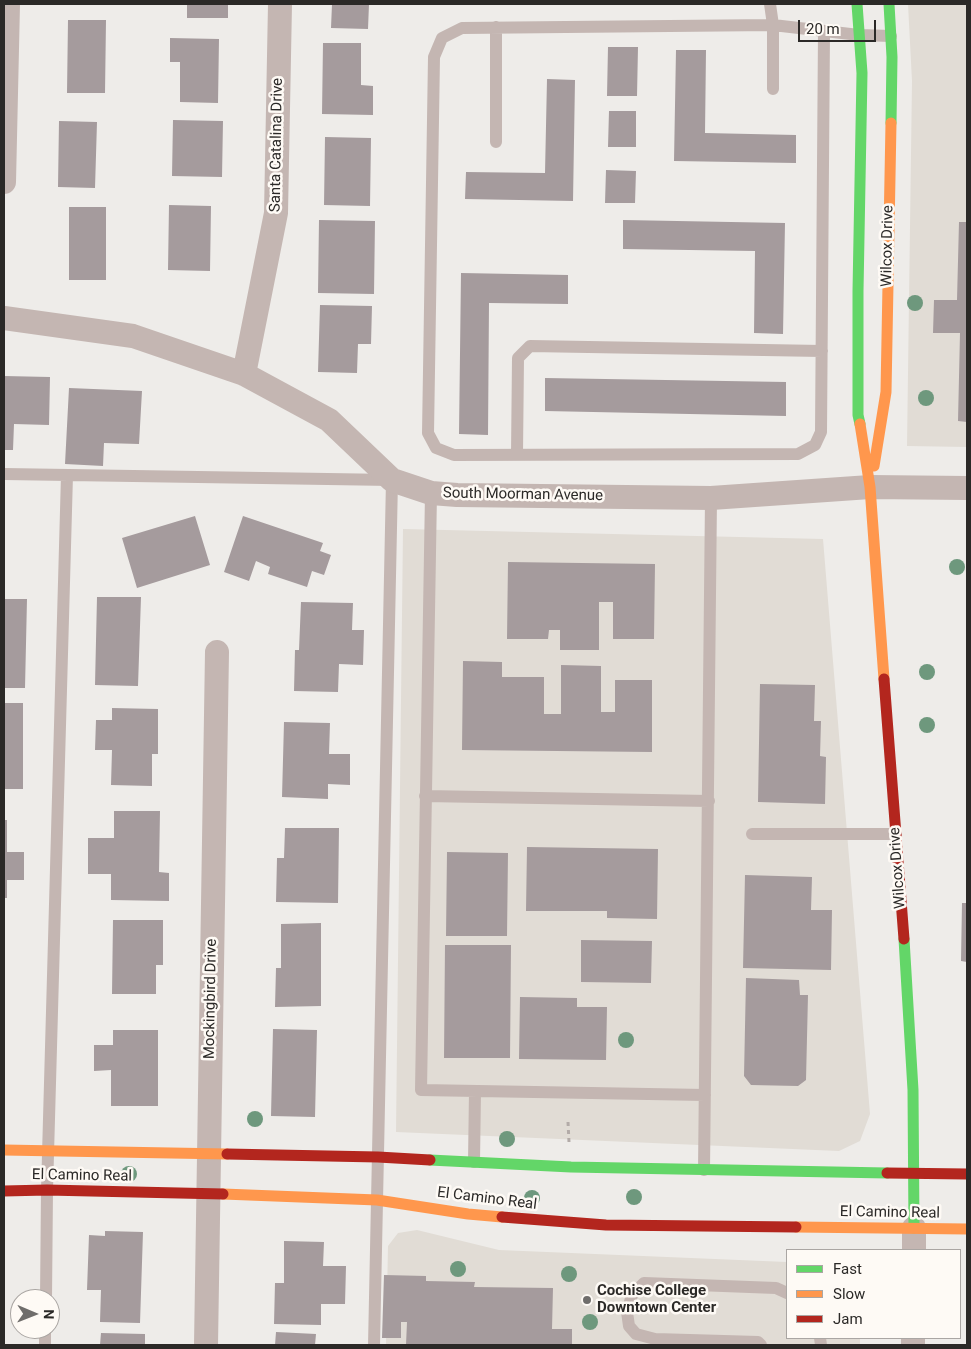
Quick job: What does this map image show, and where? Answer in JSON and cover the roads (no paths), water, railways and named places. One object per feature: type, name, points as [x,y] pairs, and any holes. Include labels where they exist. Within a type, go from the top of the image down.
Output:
[{"type":"street","points":[[4,182],[8,4]]},
{"type":"street","name":"Santa Catalina Drive","points":[[244,374],[276,213],[280,4]]},
{"type":"street","name":"Wilcox Drive","points":[[857,4],[862,73],[858,415],[870,487],[896,834],[913,1090],[914,1239]]},
{"type":"street","name":"Wilcox Drive","points":[[870,487],[886,392],[892,57],[889,4]]},
{"type":"street","name":"South Moorman Avenue","points":[[4,318],[133,336],[244,374],[329,420],[392,480],[431,493],[457,495],[711,498],[870,487],[967,488]]},
{"type":"street","name":"Mockingbird Drive","points":[[206,1345],[217,652]]},
{"type":"street","name":"El Camino Real","points":[[4,1150],[378,1157],[571,1167],[967,1174]]},
{"type":"street","name":"El Camino Real","points":[[4,1191],[47,1190],[377,1200],[468,1214],[548,1222],[914,1239],[967,1229]]},
{"type":"lane","points":[[770,4],[773,25],[773,89]]},
{"type":"lane","points":[[824,31],[821,432],[815,444],[798,454],[454,455],[436,448],[428,433],[434,57],[442,38],[462,28],[773,25],[859,35],[891,36]]},
{"type":"lane","points":[[496,28],[496,142]]},
{"type":"lane","points":[[517,454],[518,358],[530,346],[822,352]]},
{"type":"lane","points":[[4,474],[392,480],[374,1345]]},
{"type":"lane","points":[[46,1289],[48,1150],[67,475]]},
{"type":"lane","points":[[431,493],[421,1090],[705,1095]]},
{"type":"lane","points":[[704,1170],[711,498]]},
{"type":"lane","points":[[425,796],[709,801]]},
{"type":"lane","points":[[752,834],[896,834]]},
{"type":"lane","points":[[474,1162],[475,1091]]},
{"type":"lane","points":[[761,1345],[758,1342],[655,1340],[636,1334],[629,1326],[627,1312],[632,1295],[644,1283],[776,1288],[786,1293]]},
{"type":"place","name":"Cochise College Downtown Center","points":[[587,1300]]}]
